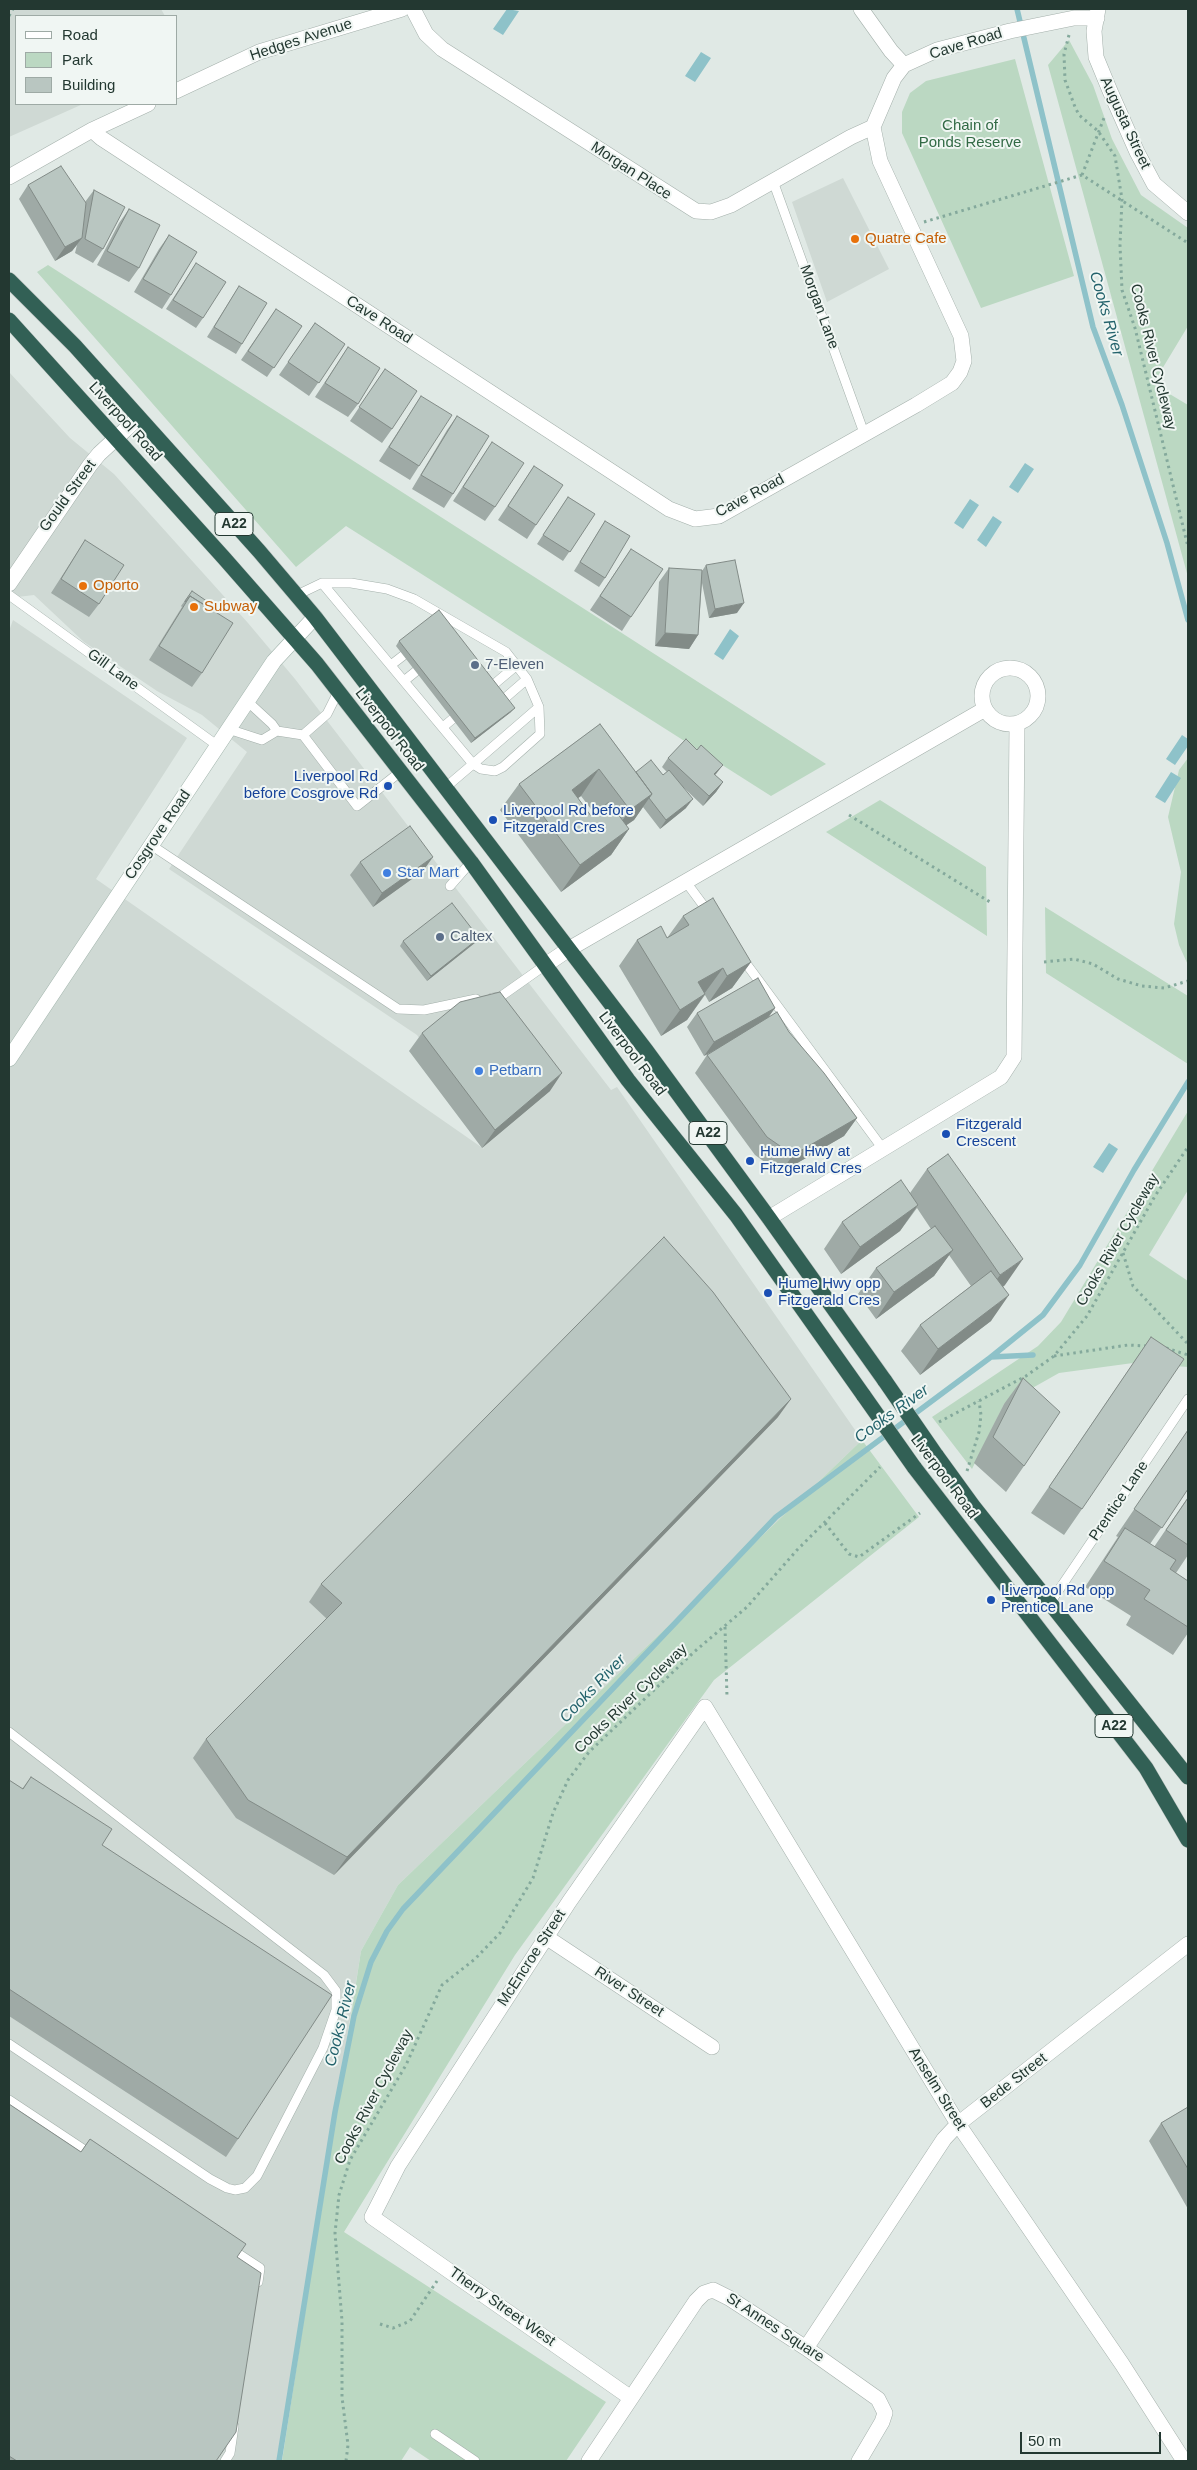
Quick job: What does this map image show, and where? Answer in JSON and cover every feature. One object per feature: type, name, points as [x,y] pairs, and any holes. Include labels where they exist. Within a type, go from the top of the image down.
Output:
[{"type":"highway","name":"Liverpool Road","points":[[9,280],[74,346],[315,617],[569,949],[769,1218],[973,1506],[1159,1738],[1188,1778]]},
{"type":"highway","name":"Liverpool Road","points":[[9,320],[16,335],[116,438],[295,639],[471,862],[544,966],[628,1080],[736,1215],[914,1467],[1146,1768],[1188,1840]]},
{"type":"street","name":"Hedges Avenue","points":[[178,90],[259,52],[402,9]]},
{"type":"street","name":"Morgan Place","points":[[413,9],[426,34],[442,48],[696,211],[711,212],[731,205],[873,127]]},
{"type":"street","points":[[861,9],[891,51],[904,65],[888,90],[873,127]]},
{"type":"street","name":"Cave Road","points":[[904,65],[937,50],[1010,30],[1097,13]]},
{"type":"street","name":"Augusta Street","points":[[1097,13],[1094,31],[1096,57],[1113,98],[1154,184],[1188,213]]},
{"type":"street","points":[[9,177],[92,130],[146,105]]},
{"type":"street","name":"Cave Road","points":[[92,130],[100,138],[669,509],[694,519],[719,516],[952,383],[960,372],[964,361],[961,336],[880,161],[873,127]]},
{"type":"street","name":"Gould Street","points":[[9,584],[90,465],[138,418]]},
{"type":"street","name":"Cosgrove Road","points":[[9,1059],[246,701],[274,661],[315,617]]},
{"type":"street","points":[[1005,668],[1016,668],[1026,673],[1033,680],[1038,690],[1038,701],[1034,711],[1027,719],[1017,724],[999,722],[985,710],[982,689],[987,679],[995,672],[1005,668]]},
{"type":"street","points":[[544,966],[569,949],[985,710]]},
{"type":"street","points":[[769,1218],[1001,1077],[1014,1057],[1017,724]]},
{"type":"street","name":"McEncroe Street","points":[[372,2217],[398,2166],[546,1937],[705,1707]]},
{"type":"street","name":"Anselm Street","points":[[705,1707],[958,2124],[1122,2364],[1184,2461]]},
{"type":"street","points":[[1166,1800],[1188,1823]]},
{"type":"street","name":"River Street","points":[[546,1937],[712,2047]]},
{"type":"street","name":"Bede Street","points":[[806,2348],[944,2139],[958,2124],[1188,1944]]},
{"type":"street","name":"Therry Street West","points":[[372,2217],[631,2398]]},
{"type":"street","name":"St Annes Square","points":[[589,2461],[696,2301],[710,2290],[729,2298],[864,2387],[878,2399],[885,2413],[882,2422],[859,2461]]},
{"type":"lane","name":"Morgan Lane","points":[[773,181],[864,433]]},
{"type":"lane","points":[[297,595],[322,583],[351,583],[387,589],[414,598],[446,622],[506,652],[527,679],[540,708],[540,734],[503,767],[495,771],[481,769],[473,764],[459,739],[442,727],[322,583]]},
{"type":"lane","name":"Gill Lane","points":[[9,595],[218,746]]},
{"type":"lane","points":[[391,665],[420,642]]},
{"type":"lane","points":[[404,681],[432,658]]},
{"type":"lane","points":[[480,696],[517,665]]},
{"type":"lane","points":[[491,710],[527,679]]},
{"type":"lane","points":[[303,735],[327,714],[338,692]]},
{"type":"lane","points":[[246,701],[272,724],[277,731]]},
{"type":"lane","points":[[442,727],[465,708]]},
{"type":"lane","points":[[446,787],[540,708]]},
{"type":"lane","points":[[228,729],[262,740],[277,731],[303,735],[357,806],[400,772]]},
{"type":"lane","points":[[151,845],[398,1009],[424,1010],[465,1001],[500,997],[544,966]]},
{"type":"lane","points":[[450,886],[471,862]]},
{"type":"lane","points":[[686,882],[716,923]]},
{"type":"lane","points":[[734,946],[883,1148]]},
{"type":"lane","name":"Prentice Lane","points":[[1050,1603],[1188,1399]]},
{"type":"lane","points":[[9,1732],[324,1975],[336,1991],[336,2010],[323,2048],[257,2176],[245,2188],[235,2190],[210,2179],[9,2044]]},
{"type":"lane","points":[[9,2100],[98,2160]]},
{"type":"lane","points":[[220,2241],[260,2268],[257,2288]]},
{"type":"lane","points":[[224,2461],[230,2453],[236,2414]]},
{"type":"lane","points":[[436,2434],[475,2461]]},
{"type":"path","points":[[9,16],[13,9]]},
{"type":"path","name":"Cooks River Cycleway","points":[[1074,18],[1064,54],[1065,80],[1079,115],[1098,131],[1115,156],[1122,199],[1120,245],[1122,290],[1137,338],[1188,547]]},
{"type":"path","points":[[909,226],[1082,175],[1098,131],[1113,98]]},
{"type":"path","points":[[1082,175],[1188,243]]},
{"type":"path","points":[[849,815],[990,902]]},
{"type":"path","points":[[1044,962],[1074,959],[1087,962],[1118,979],[1142,986],[1164,988],[1188,981]]},
{"type":"path","name":"Cooks River Cycleway","points":[[939,1422],[1026,1376],[1054,1356],[1087,1316],[1155,1196],[1188,1147]]},
{"type":"path","points":[[1123,1254],[1133,1286],[1188,1344]]},
{"type":"path","points":[[1054,1356],[1128,1345],[1154,1347]]},
{"type":"path","points":[[1162,1348],[1188,1355]]},
{"type":"path","points":[[967,1472],[979,1432],[981,1415],[979,1401]]},
{"type":"path","name":"Cooks River Cycleway","points":[[346,2461],[348,2445],[342,2396],[342,2321],[334,2233],[339,2195],[350,2160],[406,2065],[442,1985],[475,1959],[500,1933],[533,1878],[553,1813],[568,1780],[589,1752],[694,1652],[747,1607],[797,1550],[880,1467]]},
{"type":"path","points":[[825,1523],[849,1554],[859,1557],[920,1512]]},
{"type":"path","points":[[725,1626],[727,1697]]},
{"type":"path","points":[[380,2324],[393,2328],[410,2321],[418,2312],[445,2268]]},
{"type":"shaded area","points":[[9,9],[161,9],[164,15],[15,15],[15,105],[81,105],[9,137]]},
{"type":"shaded area","points":[[843,178],[889,269],[827,302],[792,202]]},
{"type":"shaded area","points":[[9,372],[70,438],[114,474],[248,623],[295,679],[611,1090],[617,1087],[862,1440],[398,1885],[361,1951],[279,2461],[9,2461],[9,631],[13,620],[187,738],[96,879],[484,1149],[418,1056],[424,1045],[417,1035],[169,869],[247,752],[202,715],[157,691],[84,642],[34,595],[9,598]]},
{"type":"green space","name":"Chain of Ponds Reserve","points":[[1069,40],[1093,85],[1112,139],[1141,195],[1188,228],[1188,326],[1153,384],[1188,405],[1188,577],[1048,65]]},
{"type":"green space","name":"Chain of Ponds Reserve","points":[[1015,59],[1074,276],[981,308],[902,133],[902,112],[910,93],[926,81]]},
{"type":"green space","points":[[48,265],[826,764],[771,796],[346,526],[296,567],[37,272]]},
{"type":"green space","points":[[1188,758],[1188,965],[1179,945],[1174,924],[1181,872],[1168,817],[1179,770]]},
{"type":"green space","points":[[880,800],[986,867],[987,936],[826,832]]},
{"type":"green space","points":[[1045,907],[1188,996],[1188,1064],[1046,973]]},
{"type":"green space","points":[[1188,1111],[1188,1190],[1149,1255],[1188,1281],[1188,1367],[1133,1363],[1059,1373],[1004,1404],[972,1469],[932,1417],[1038,1346],[1061,1322]]},
{"type":"green space","points":[[862,1440],[919,1517],[714,1680],[515,1955],[344,2232],[606,2402],[566,2461],[431,2461],[410,2447],[401,2461],[282,2461],[361,1951],[398,1885]]},
{"type":"water","points":[[507,9],[519,11],[503,35],[493,29]]},
{"type":"water","points":[[701,52],[711,58],[695,82],[685,76]]},
{"type":"water","points":[[1025,463],[1034,469],[1018,493],[1009,487]]},
{"type":"water","points":[[970,499],[979,505],[963,529],[954,523]]},
{"type":"water","points":[[993,516],[1002,522],[986,547],[977,540]]},
{"type":"water","points":[[730,629],[739,636],[723,660],[714,654]]},
{"type":"water","points":[[1182,735],[1188,739],[1188,746],[1175,765],[1166,759]]},
{"type":"water","points":[[1171,772],[1181,778],[1165,803],[1155,797]]},
{"type":"water","points":[[1109,1143],[1118,1149],[1103,1173],[1093,1167]]},
{"type":"building","points":[[61,166],[86,203],[82,238],[65,247],[28,185]]},
{"type":"building","points":[[94,190],[125,207],[103,249],[85,239]]},
{"type":"building","points":[[129,209],[160,225],[139,268],[107,251]]},
{"type":"building","points":[[169,235],[197,252],[171,295],[143,279]]},
{"type":"building","points":[[196,263],[226,282],[203,318],[173,300]]},
{"type":"building","points":[[239,286],[267,303],[242,344],[214,327]]},
{"type":"building","points":[[276,309],[302,326],[274,368],[248,351]]},
{"type":"building","points":[[315,323],[345,344],[319,383],[288,362]]},
{"type":"building","points":[[348,347],[380,368],[358,404],[325,383]]},
{"type":"building","points":[[385,369],[417,391],[392,429],[359,407]]},
{"type":"building","points":[[421,396],[452,415],[419,466],[389,447]]},
{"type":"building","points":[[457,416],[489,436],[453,494],[421,475]]},
{"type":"building","points":[[492,442],[524,463],[495,507],[463,487]]},
{"type":"building","points":[[534,466],[563,485],[536,525],[508,506]]},
{"type":"building","points":[[568,497],[595,514],[570,552],[543,535]]},
{"type":"building","points":[[605,521],[630,536],[605,578],[580,562]]},
{"type":"building","name":"Oporto","points":[[85,540],[124,565],[99,604],[61,579]]},
{"type":"building","points":[[631,549],[663,569],[631,617],[600,596]]},
{"type":"building","points":[[735,560],[744,603],[715,609],[706,565]]},
{"type":"building","points":[[669,568],[702,570],[698,635],[665,633]]},
{"type":"building","points":[[192,591],[211,604],[208,607],[190,596],[185,602]]},
{"type":"building","points":[[190,596],[233,623],[202,673],[159,646]]},
{"type":"building","points":[[439,610],[515,708],[475,738],[399,641]]},
{"type":"building","points":[[600,724],[652,794],[630,810],[599,769],[572,790],[591,816],[609,802],[629,829],[580,865],[519,784]]},
{"type":"building","points":[[686,739],[697,750],[701,745],[723,765],[714,774],[723,782],[709,796],[668,758]]},
{"type":"building","points":[[651,760],[663,775],[669,770],[693,799],[666,820],[649,798],[652,794],[636,772]]},
{"type":"building","name":"Star Mart","points":[[410,826],[433,857],[382,893],[360,862]]},
{"type":"building","points":[[713,898],[751,962],[727,976],[723,968],[698,982],[705,994],[680,1010],[637,940],[661,926],[667,938],[689,925],[683,916]]},
{"type":"building","points":[[452,903],[479,938],[431,976],[403,941]]},
{"type":"building","points":[[758,978],[775,1008],[714,1042],[697,1013]]},
{"type":"building","name":"Petbarn","points":[[500,992],[562,1073],[495,1130],[422,1033],[460,1002]]},
{"type":"building","points":[[777,1012],[789,1032],[824,1073],[857,1118],[793,1155],[767,1137],[707,1055]]},
{"type":"building","points":[[948,1154],[1023,1259],[1000,1275],[927,1169]]},
{"type":"building","points":[[901,1180],[918,1205],[860,1247],[842,1222]]},
{"type":"building","points":[[935,1226],[953,1250],[894,1292],[876,1268]]},
{"type":"building","points":[[664,1237],[713,1292],[791,1399],[347,1857],[248,1800],[206,1739],[342,1603],[321,1584]]},
{"type":"building","points":[[991,1271],[1009,1295],[938,1349],[920,1325]]},
{"type":"building","points":[[1151,1337],[1184,1359],[1082,1509],[1049,1487]]},
{"type":"building","points":[[1023,1378],[1060,1412],[1024,1466],[993,1437]]},
{"type":"building","points":[[1188,1430],[1188,1489],[1162,1528],[1134,1509]]},
{"type":"building","points":[[1188,1498],[1188,1545],[1166,1530]]},
{"type":"building","points":[[1125,1528],[1176,1560],[1170,1569],[1188,1581],[1188,1627],[1144,1599],[1150,1590],[1104,1561]]},
{"type":"building","points":[[31,1777],[112,1829],[102,1845],[332,1995],[238,2139],[9,1989],[9,1780],[23,1789]]},
{"type":"building","points":[[9,2104],[81,2152],[90,2139],[246,2244],[237,2257],[261,2273],[236,2432],[216,2461],[17,2461],[9,2456]]},
{"type":"building","points":[[1188,2107],[1188,2169],[1161,2123]]},
{"type":"waterway","name":"Cooks River","points":[[1017,9],[1093,327],[1122,405],[1167,543],[1188,620]]},
{"type":"waterway","name":"Cooks River","points":[[279,2461],[335,2112],[354,2016],[371,1962],[387,1931],[403,1909],[776,1517],[991,1357],[1043,1315],[1080,1265],[1134,1170],[1188,1082]]},
{"type":"waterway","points":[[991,1357],[1033,1355]]},
{"type":"place","name":"Quatre Cafe","points":[[855,239]]},
{"type":"place","name":"Oporto","points":[[83,586]]},
{"type":"place","name":"Subway","points":[[194,607]]},
{"type":"place","name":"7-Eleven","points":[[475,665]]},
{"type":"place","name":"Liverpool Rd before Cosgrove Rd","points":[[388,786]]},
{"type":"place","name":"Liverpool Rd before Fitzgerald Cres","points":[[493,820]]},
{"type":"place","name":"Star Mart","points":[[387,873]]},
{"type":"place","name":"Caltex","points":[[440,937]]},
{"type":"place","name":"Petbarn","points":[[479,1071]]},
{"type":"place","name":"Fitzgerald Crescent","points":[[946,1134]]},
{"type":"place","name":"Hume Hwy at Fitzgerald Cres","points":[[750,1161]]},
{"type":"place","name":"Hume Hwy opp Fitzgerald Cres","points":[[768,1293]]},
{"type":"place","name":"Liverpool Rd opp Prentice Lane","points":[[991,1600]]}]
